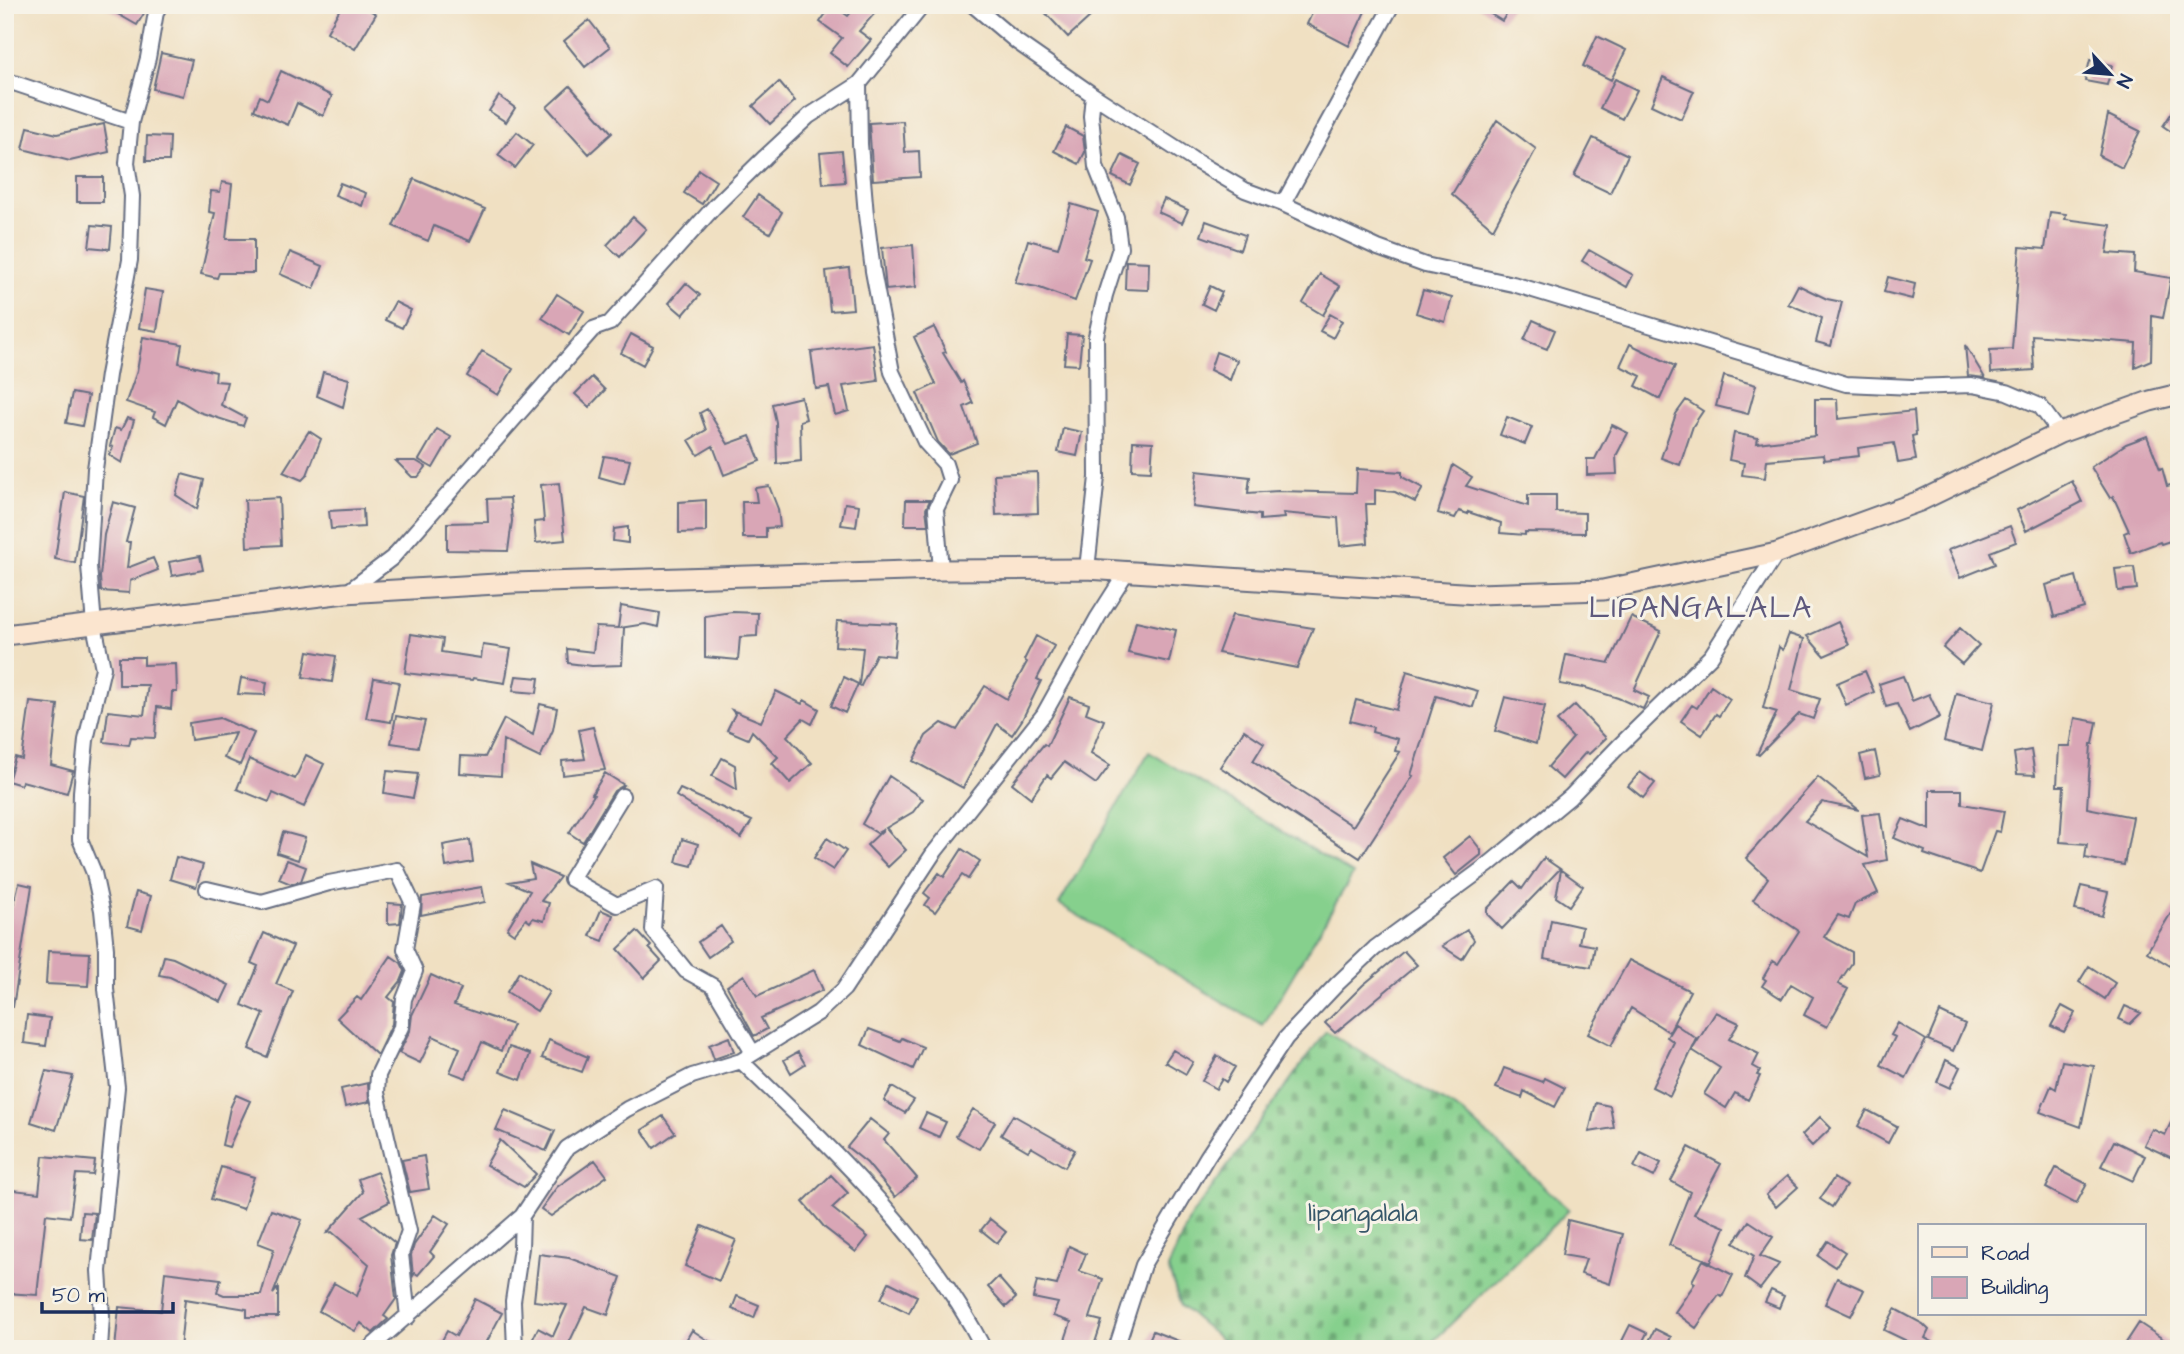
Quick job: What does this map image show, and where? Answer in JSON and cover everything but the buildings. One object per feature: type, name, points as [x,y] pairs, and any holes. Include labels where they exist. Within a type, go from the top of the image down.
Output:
[{"type":"main road","points":[[5,635],[345,593],[513,583],[941,570],[1087,569],[1477,594],[1603,590],[1777,553],[1920,501],[2060,433],[2150,401],[2179,394]]},
{"type":"street","points":[[100,1349],[102,1316],[99,1271],[117,1087],[106,989],[102,910],[94,873],[80,839],[80,792],[86,740],[92,705],[103,668],[94,625],[89,566],[95,470],[108,375],[130,260],[132,197],[127,163],[131,122],[148,58],[156,12],[160,5]]},
{"type":"street","points":[[345,593],[391,558],[593,329],[610,323],[715,206],[809,116],[859,84],[923,5]]},
{"type":"street","points":[[973,5],[1017,43],[1192,159],[1245,190],[1283,204],[1378,248],[1425,265],[1513,284],[1846,384],[1912,387],[1972,385],[2007,392],[2040,405],[2060,433]]},
{"type":"street","points":[[1283,204],[1392,5]]},
{"type":"street","points":[[5,80],[131,122]]},
{"type":"street","points":[[859,84],[860,144],[867,226],[892,372],[925,442],[945,464],[950,480],[936,509],[941,570]]},
{"type":"street","points":[[1087,569],[1097,477],[1096,336],[1105,295],[1120,248],[1116,217],[1096,167],[1091,116],[1093,95]]},
{"type":"street","points":[[1116,1349],[1143,1265],[1207,1157],[1286,1038],[1375,948],[1488,865],[1570,797],[1711,656],[1777,553]]},
{"type":"street","points":[[369,1349],[522,1216],[567,1148],[627,1109],[692,1076],[747,1057],[818,1013],[844,989],[933,854],[1044,714],[1126,573]]},
{"type":"street","points":[[622,796],[571,879],[617,905],[656,889],[653,930],[686,971],[713,986],[747,1057],[887,1211],[932,1266],[965,1312],[984,1349]]},
{"type":"street","points":[[207,889],[262,902],[329,883],[397,870],[413,904],[405,949],[415,971],[404,999],[401,1027],[378,1075],[377,1093],[409,1231],[401,1254],[408,1317]]},
{"type":"street","points":[[515,1349],[513,1301],[521,1248],[522,1216]]},
{"type":"green space","points":[[1149,752],[1353,874],[1263,1026],[1059,904]]},
{"type":"green space","name":"lipangalala","points":[[1326,1031],[1465,1114],[1569,1210],[1425,1349],[1232,1349],[1181,1306],[1168,1268],[1190,1218]]},
{"type":"district","name":"LIPANGALALA","points":[[1701,608]]}]
